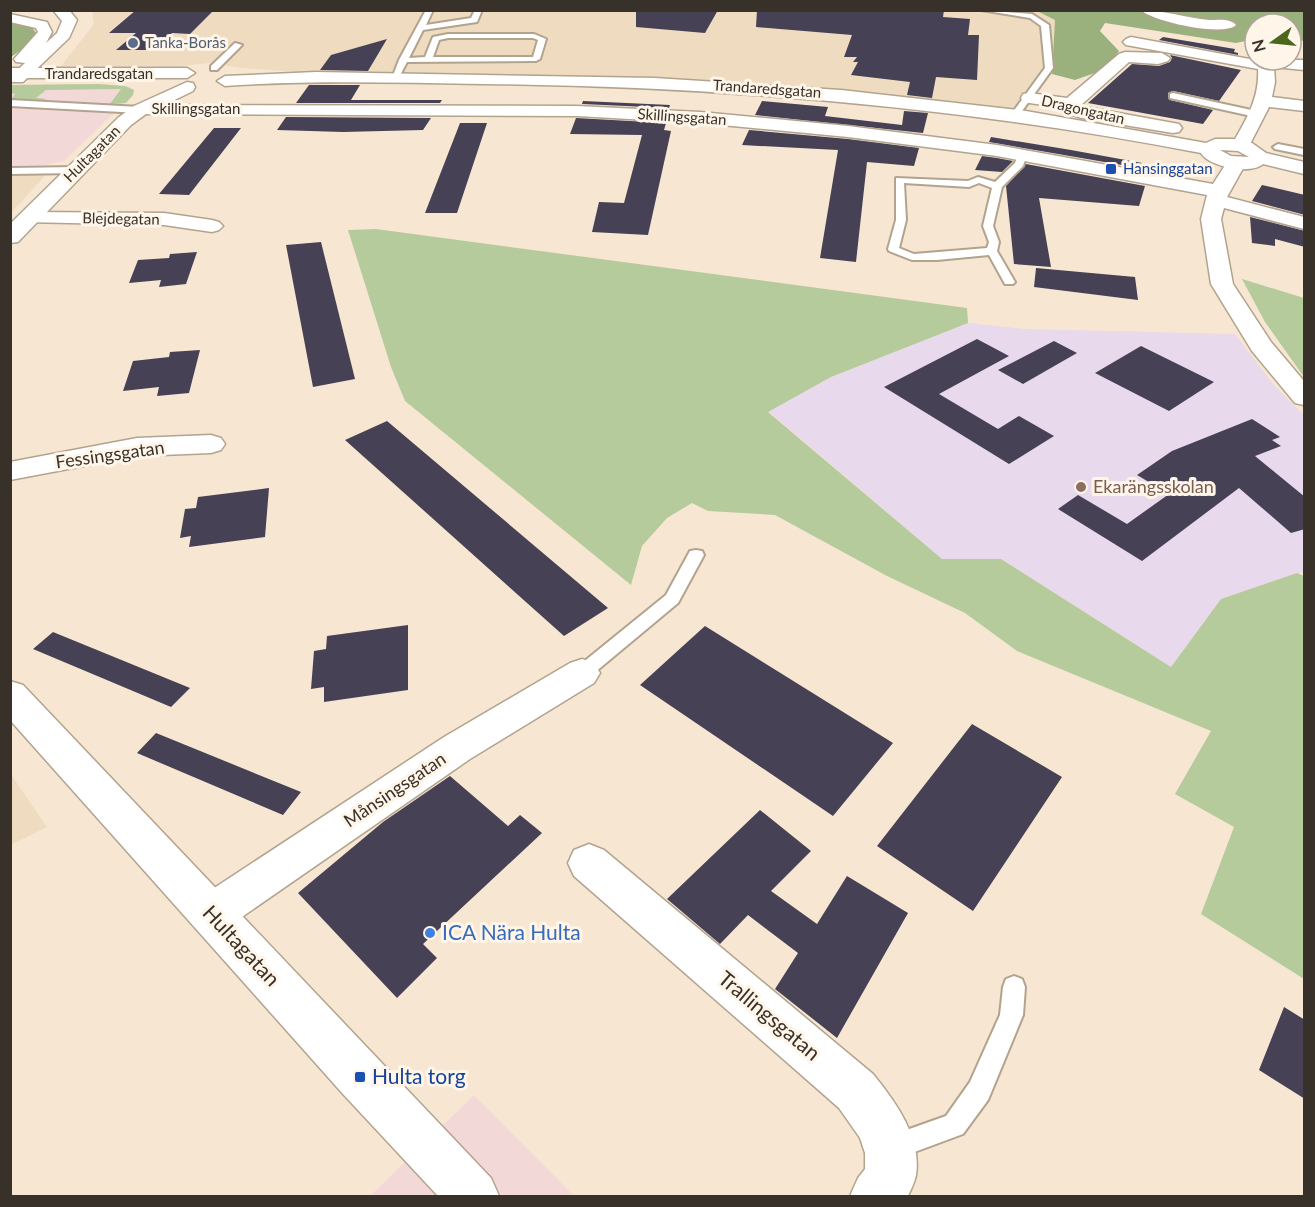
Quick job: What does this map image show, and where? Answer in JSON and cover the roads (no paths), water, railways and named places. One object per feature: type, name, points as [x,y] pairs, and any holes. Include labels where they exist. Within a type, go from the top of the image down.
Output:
[{"type":"main road","points":[[15,74],[64,35],[70,20],[60,10]]},
{"type":"main road","points":[[1148,10],[1190,22],[1229,25]]},
{"type":"main road","points":[[1210,10],[1241,35]]},
{"type":"main road","points":[[10,18],[34,22],[42,26],[45,32],[15,74]]},
{"type":"main road","points":[[1131,42],[1170,50],[1243,59]]},
{"type":"main road","points":[[1071,104],[1125,57],[1158,59],[1170,50]]},
{"type":"main road","points":[[1266,72],[1267,80],[1259,107],[1238,155],[1216,196],[1211,219],[1222,284],[1262,346],[1305,397]]},
{"type":"main road","name":"Trandaredsgatan","points":[[15,74],[147,80],[321,78],[578,80],[731,86],[887,100],[1014,116],[1210,149],[1220,144],[1253,163],[1259,158],[1305,168]]},
{"type":"main road","name":"Hultagatan","points":[[10,237],[118,127],[140,110],[204,80]]},
{"type":"main road","name":"Dragongatan","points":[[1029,98],[1071,104],[1072,109],[1082,113],[1173,128]]},
{"type":"main road","points":[[1259,107],[1305,106]]},
{"type":"main road","name":"Skillingsgatan","points":[[140,110],[621,113],[830,128],[1022,154],[1135,173],[1305,223]]},
{"type":"main road","name":"Blejdegatan","points":[[30,218],[164,219],[212,226]]},
{"type":"main road","name":"Fessingsgatan","points":[[10,471],[137,447],[211,444]]},
{"type":"main road","name":"Månsingsgatan","points":[[211,914],[457,748],[582,673]]},
{"type":"main road","name":"Hultagatan","points":[[10,695],[473,1197]]},
{"type":"main road","name":"Trallingsgatan","points":[[589,863],[856,1090],[880,1121],[890,1148],[890,1179],[876,1197]]},
{"type":"lane","points":[[394,79],[430,10]]},
{"type":"lane","points":[[421,28],[474,20],[479,10]]},
{"type":"lane","points":[[984,10],[1032,16],[1045,25],[1049,68],[1014,116]]},
{"type":"lane","points":[[403,60],[429,58],[536,59],[542,39],[534,36],[448,36],[436,39],[429,58]]},
{"type":"lane","points":[[204,80],[238,45]]},
{"type":"lane","points":[[1173,96],[1259,107]]},
{"type":"lane","points":[[10,103],[140,110]]},
{"type":"lane","points":[[1278,147],[1305,152]]},
{"type":"lane","points":[[1009,282],[992,251],[994,242],[988,226],[998,186],[1020,164],[1022,154]]},
{"type":"lane","points":[[10,171],[76,170]]},
{"type":"lane","points":[[992,251],[912,257],[893,249],[901,220],[899,180],[969,184],[978,180],[998,186]]},
{"type":"lane","points":[[582,673],[672,599],[696,555]]},
{"type":"lane","points":[[890,1148],[954,1125],[979,1091],[1011,1015],[1014,987]]},
{"type":"place","name":"Tanka-Borås","points":[[133,43]]},
{"type":"place","name":"Hansinggatan","points":[[1111,169]]},
{"type":"place","name":"Ekarängsskolan","points":[[1081,487]]},
{"type":"place","name":"ICA Nära Hulta","points":[[430,933]]},
{"type":"place","name":"Hulta torg","points":[[360,1077]]}]
